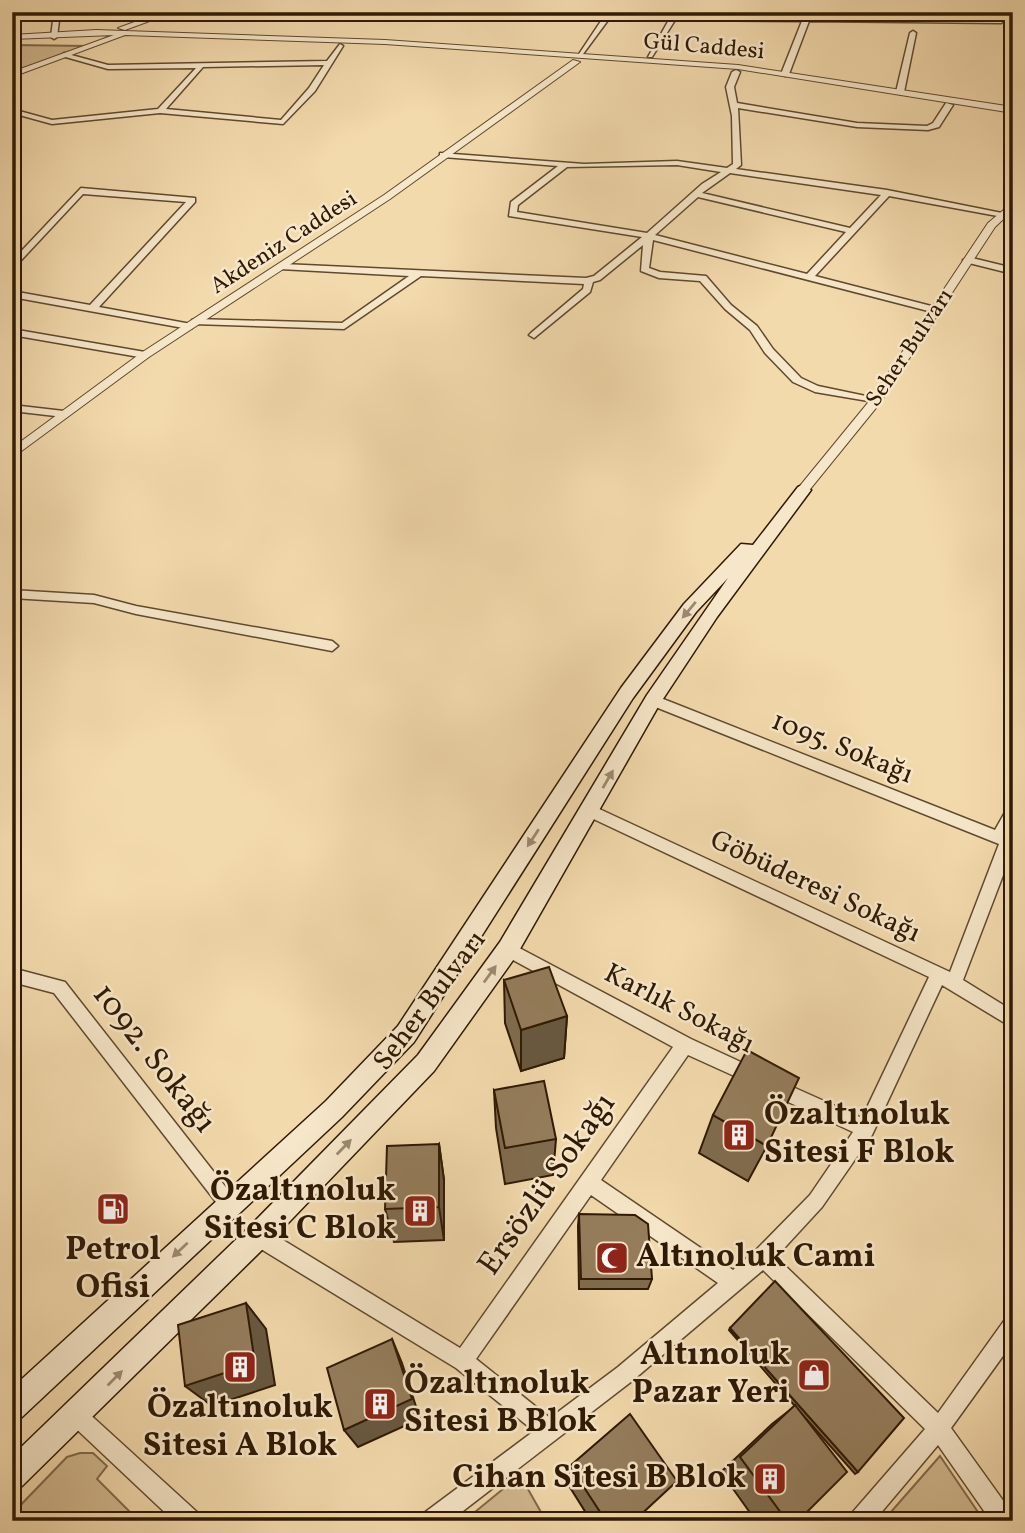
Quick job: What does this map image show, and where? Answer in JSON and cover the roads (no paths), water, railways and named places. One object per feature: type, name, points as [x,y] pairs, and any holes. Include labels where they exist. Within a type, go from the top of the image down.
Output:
[{"type":"main road","name":"Seher Bulvarı","points":[[12,1476],[77,1416],[258,1236],[426,1063],[508,949],[653,700],[711,613],[803,489]]},
{"type":"main road","name":"Seher Bulvarı","points":[[12,1407],[334,1109],[406,1034],[627,693],[690,608],[803,489]]},
{"type":"street","points":[[57,12],[51,40],[59,50],[60,57]]},
{"type":"street","points":[[12,75],[103,43],[141,23],[170,12]]},
{"type":"street","points":[[579,57],[611,12]]},
{"type":"street","points":[[995,12],[1001,21]]},
{"type":"street","points":[[650,56],[673,18],[724,21],[806,19],[905,24],[1001,21],[1011,26]]},
{"type":"street","points":[[785,74],[806,19]]},
{"type":"street","points":[[60,57],[84,36],[141,23]]},
{"type":"street","points":[[141,23],[140,28],[143,31],[158,34]]},
{"type":"street","name":"Gül Caddesi","points":[[51,40],[96,32],[385,42],[738,67],[1013,110]]},
{"type":"street","points":[[900,92],[913,33]]},
{"type":"street","name":"Gül Caddesi","points":[[12,40],[51,40],[78,44],[220,41],[579,57],[736,72],[1013,116]]},
{"type":"street","points":[[12,111],[52,122],[160,111],[285,122],[340,46]]},
{"type":"street","points":[[60,57],[108,67],[200,68],[330,63]]},
{"type":"street","name":"Akdeniz Caddesi","points":[[12,454],[145,355],[283,267],[579,57]]},
{"type":"street","points":[[160,111],[200,68]]},
{"type":"street","points":[[283,267],[589,280],[597,278],[697,194],[737,165],[736,116],[730,87],[736,72]]},
{"type":"street","points":[[733,105],[857,125],[928,128],[936,125],[949,105]]},
{"type":"street","points":[[443,155],[566,164],[677,163],[1010,208]]},
{"type":"street","points":[[566,164],[514,204],[512,214],[649,236],[936,310]]},
{"type":"street","points":[[12,267],[81,191],[192,200],[92,309]]},
{"type":"street","points":[[808,278],[887,193]]},
{"type":"street","points":[[697,194],[852,230]]},
{"type":"street","name":"Seher Bulvarı","points":[[803,489],[876,401],[968,260],[1010,208]]},
{"type":"street","points":[[649,236],[645,271],[659,275],[703,278],[728,307],[754,328],[769,351],[797,380],[815,389],[876,401]]},
{"type":"street","points":[[968,260],[1013,271]]},
{"type":"street","points":[[12,295],[192,324],[344,326],[419,273]]},
{"type":"street","points":[[534,335],[587,290],[589,280]]},
{"type":"street","points":[[12,332],[145,355]]},
{"type":"street","points":[[12,408],[64,414]]},
{"type":"street","points":[[12,594],[94,598],[136,610],[332,646]]},
{"type":"street","name":"1095. Sokağı","points":[[653,700],[1007,840]]},
{"type":"street","name":"Göbüderesi Sokağı","points":[[590,811],[946,979],[1013,1020]]},
{"type":"street","points":[[432,1521],[625,1374],[763,1257],[816,1201],[866,1129],[946,979],[1007,840],[1013,811]]},
{"type":"street","name":"Karlık Sokağı","points":[[508,949],[685,1045],[866,1129]]},
{"type":"street","name":"1092. Sokağı","points":[[12,975],[59,987],[229,1205]]},
{"type":"street","name":"Ersözlü Sokağı","points":[[463,1361],[685,1045]]},
{"type":"street","points":[[589,1183],[732,1281]]},
{"type":"street","points":[[258,1236],[463,1361],[549,1430]]},
{"type":"street","points":[[763,1257],[939,1429],[1004,1521]]},
{"type":"street","points":[[860,1521],[939,1429],[1013,1325]]},
{"type":"street","points":[[77,1416],[190,1521]]},
{"type":"place","name":"Özaltınoluk Sitesi F Blok","points":[[739,1135]]},
{"type":"place","name":"Petrol Ofisi","points":[[113,1209]]},
{"type":"place","name":"Özaltınoluk Sitesi C Blok","points":[[420,1211]]},
{"type":"place","name":"Altınoluk Cami","points":[[612,1258]]},
{"type":"place","name":"Özaltınoluk Sitesi A Blok","points":[[240,1367]]},
{"type":"place","name":"Altınoluk Pazar Yeri","points":[[814,1375]]},
{"type":"place","name":"Özaltınoluk Sitesi B Blok","points":[[380,1404]]},
{"type":"place","name":"Cihan Sitesi B Blok","points":[[770,1479]]}]
